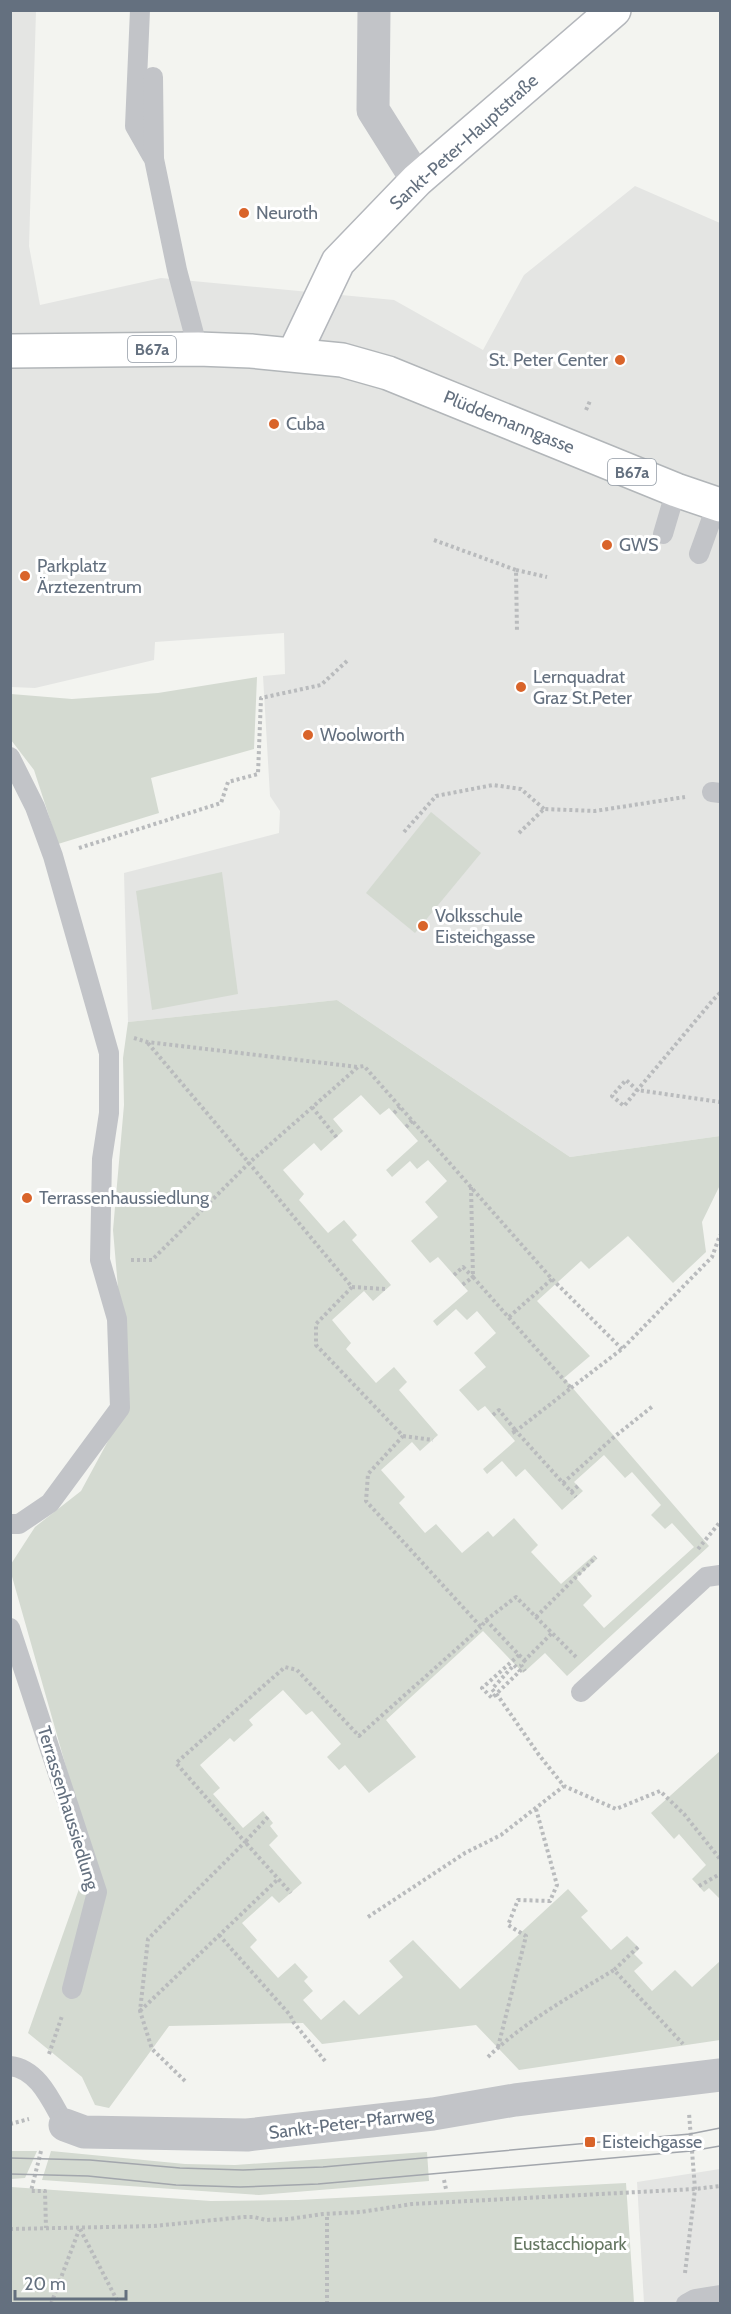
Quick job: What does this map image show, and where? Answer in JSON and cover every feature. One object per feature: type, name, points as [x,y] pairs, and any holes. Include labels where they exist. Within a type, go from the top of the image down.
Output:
[{"type":"main road","name":"Sankt-Peter-Hauptstraße","points":[[294,354],[338,262],[417,180],[583,22],[614,10]]},
{"type":"main road","name":"B67a","points":[[10,351],[198,349],[294,354]]},
{"type":"main road","name":"Plüddemanngasse","points":[[294,354],[342,360],[388,373],[676,490],[719,505]]},
{"type":"street","points":[[374,10],[373,110],[417,180]]},
{"type":"street","name":"Sankt-Peter-Pfarrweg","points":[[53,2124],[84,2132],[247,2135],[433,2114],[515,2100],[705,2077]]},
{"type":"lane","points":[[140,10],[135,126],[153,159]]},
{"type":"lane","points":[[153,77],[153,159],[177,270],[198,349]]},
{"type":"lane","points":[[663,534],[676,490]]},
{"type":"lane","points":[[699,554],[719,505]]},
{"type":"lane","points":[[10,758],[35,807],[53,856],[109,1053],[109,1113],[102,1159],[100,1260],[117,1319],[120,1408],[50,1503],[13,1523]]},
{"type":"lane","points":[[581,1692],[706,1577],[720,1575]]},
{"type":"lane","name":"Terrassenhaussiedlung","points":[[10,1628],[97,1892],[72,1989]]},
{"type":"lane","points":[[10,2066],[21,2067],[39,2081],[53,2124]]},
{"type":"lane","points":[[686,2304],[695,2299],[720,2295]]},
{"type":"path","points":[[586,410],[590,401]]},
{"type":"path","points":[[434,540],[516,570],[547,577]]},
{"type":"path","points":[[516,570],[517,632]]},
{"type":"path","points":[[53,856],[220,803],[228,782],[258,774],[261,698],[321,685],[348,660]]},
{"type":"path","points":[[404,832],[436,796],[493,785],[521,789],[544,808],[596,811],[716,792]]},
{"type":"path","points":[[519,833],[544,808]]},
{"type":"path","points":[[720,993],[713,1000],[637,1090],[624,1106],[612,1096],[626,1080],[637,1090],[720,1102]]},
{"type":"path","points":[[385,1289],[352,1287],[147,1042],[364,1066],[552,1279],[622,1349]]},
{"type":"path","points":[[152,1260],[249,1163],[358,1067]]},
{"type":"path","points":[[312,1107],[336,1138]]},
{"type":"path","points":[[394,1113],[400,1107]]},
{"type":"path","points":[[406,1127],[412,1120]]},
{"type":"path","points":[[471,1186],[473,1277]]},
{"type":"path","points":[[510,1434],[622,1349],[712,1257],[720,1234]]},
{"type":"path","points":[[454,1275],[463,1267],[571,1388]]},
{"type":"path","points":[[462,1285],[473,1277]]},
{"type":"path","points":[[509,1317],[552,1279]]},
{"type":"path","points":[[352,1287],[316,1324],[316,1345],[403,1436],[433,1440]]},
{"type":"path","points":[[563,1483],[653,1406]]},
{"type":"path","points":[[493,1415],[499,1410],[576,1497]]},
{"type":"path","points":[[403,1436],[368,1474],[366,1501],[481,1627]]},
{"type":"path","points":[[571,1492],[578,1486]]},
{"type":"path","points":[[693,1554],[720,1522]]},
{"type":"path","points":[[536,1617],[596,1557]]},
{"type":"path","points":[[291,1893],[176,1763],[285,1667],[297,1670],[359,1736],[486,1620],[516,1597],[575,1658],[584,1650]]},
{"type":"path","points":[[486,1620],[525,1660]]},
{"type":"path","points":[[525,1671],[521,1665],[552,1633]]},
{"type":"path","points":[[519,1654],[482,1688],[492,1698],[500,1691],[520,1671],[514,1665],[492,1689],[498,1696],[539,1755],[564,1786],[616,1809],[660,1791],[684,1814],[720,1859]]},
{"type":"path","points":[[368,1917],[465,1853],[501,1835],[564,1786]]},
{"type":"path","points":[[498,2047],[526,1936],[508,1924],[518,1900],[550,1901],[557,1885],[536,1809]]},
{"type":"path","points":[[185,2082],[152,2049],[140,2011],[148,1939],[268,1817]]},
{"type":"path","points":[[699,1886],[720,1874]]},
{"type":"path","points":[[140,2011],[278,1879]]},
{"type":"path","points":[[219,1935],[290,2014],[294,2024],[325,2061]]},
{"type":"path","points":[[488,2057],[498,2047],[549,2010],[614,1970],[638,1947]]},
{"type":"path","points":[[614,1970],[684,2046],[705,2077],[690,2134],[695,2189],[684,2281]]},
{"type":"path","points":[[39,2081],[72,1989]]},
{"type":"path","points":[[31,2126],[26,2118],[53,2124],[40,2151],[31,2191],[45,2191],[46,2228]]},
{"type":"path","points":[[444,2180],[446,2189]]},
{"type":"path","points":[[10,2229],[154,2226],[244,2217],[266,2220],[290,2219],[362,2212],[412,2204],[720,2186]]},
{"type":"path","points":[[327,2214],[327,2304]]},
{"type":"path","points":[[51,2304],[80,2229]]},
{"type":"path","points":[[80,2229],[119,2304]]},
{"type":"shaded area","points":[[10,11],[36,11],[29,246],[40,305],[161,278],[394,300],[483,350],[524,275],[635,186],[720,223],[720,1136],[570,1157],[337,1000],[128,1022],[124,873],[279,833],[280,811],[270,796],[263,676],[285,674],[284,633],[155,642],[154,660],[35,688],[11,687]]},
{"type":"shaded area","points":[[720,2169],[720,2303],[644,2303],[637,2182]]},
{"type":"green space","points":[[257,677],[254,749],[151,778],[159,813],[58,844],[34,770],[11,740],[11,694],[72,699],[158,693]]},
{"type":"green space","points":[[431,812],[481,853],[415,933],[366,893]]},
{"type":"green space","points":[[222,872],[238,994],[152,1010],[136,891]]},
{"type":"green space","points":[[337,1000],[570,1157],[720,1136],[720,1185],[702,1222],[706,1252],[673,1283],[628,1236],[589,1269],[581,1261],[537,1301],[590,1356],[564,1378],[709,1546],[567,1676],[545,1653],[523,1673],[483,1631],[386,1720],[416,1757],[369,1793],[345,1765],[339,1770],[327,1757],[341,1744],[312,1711],[306,1715],[283,1690],[249,1720],[253,1725],[234,1742],[230,1738],[200,1765],[220,1788],[213,1794],[243,1828],[263,1811],[273,1823],[270,1826],[278,1836],[269,1845],[302,1883],[279,1903],[272,1896],[242,1923],[257,1940],[250,1947],[278,1978],[295,1963],[308,1977],[304,1981],[313,1991],[303,2000],[321,2020],[344,2000],[359,2015],[403,1977],[389,1961],[413,1940],[460,1989],[568,1889],[588,1911],[581,1917],[611,1950],[627,1936],[638,1947],[639,1949],[634,1954],[643,1963],[634,1971],[652,1991],[675,1970],[692,1987],[720,1961],[720,2040],[519,2070],[476,2025],[322,2044],[303,2023],[169,2026],[109,2108],[95,2105],[82,2077],[28,2033],[91,1855],[11,1573],[11,1564],[35,1527],[81,1491],[128,1404],[113,1230],[124,1105],[123,1058],[128,1022]],"holes":[[[361,1095],[380,1115],[389,1108],[418,1141],[386,1170],[392,1177],[410,1161],[417,1169],[428,1160],[447,1181],[425,1202],[438,1217],[411,1241],[430,1263],[438,1257],[468,1291],[433,1321],[437,1326],[456,1309],[467,1320],[477,1311],[496,1333],[474,1353],[486,1367],[459,1390],[478,1411],[485,1406],[515,1441],[483,1469],[487,1474],[502,1461],[516,1477],[525,1469],[562,1510],[583,1491],[574,1482],[604,1455],[625,1478],[632,1472],[661,1505],[651,1515],[665,1529],[672,1523],[694,1547],[604,1628],[583,1605],[592,1596],[576,1578],[597,1559],[594,1555],[561,1584],[531,1552],[538,1545],[514,1518],[493,1537],[488,1531],[462,1553],[436,1524],[425,1533],[399,1503],[405,1497],[381,1470],[412,1442],[420,1451],[438,1435],[399,1390],[407,1382],[394,1367],[376,1383],[346,1349],[351,1343],[332,1320],[364,1291],[373,1301],[391,1285],[352,1240],[357,1235],[344,1220],[328,1233],[299,1200],[304,1194],[283,1170],[314,1143],[321,1151],[343,1131],[333,1119]]]},
{"type":"green space","points":[[720,1751],[719,1898],[709,1888],[704,1892],[692,1879],[706,1865],[679,1834],[674,1839],[651,1813]]},
{"type":"green space","points":[[10,2151],[37,2151],[25,2178],[11,2179]]},
{"type":"green space","points":[[51,2151],[185,2164],[235,2165],[427,2152],[429,2181],[259,2195],[42,2180]]},
{"type":"green space","name":"Eustacchiopark","points":[[626,2183],[634,2303],[11,2303],[11,2187],[211,2201],[298,2200]]},
{"type":"tram line","points":[[10,2158],[90,2160],[180,2168],[243,2170],[323,2167],[690,2134],[720,2128]]},
{"type":"tram line","points":[[10,2174],[88,2176],[176,2185],[240,2187],[318,2184],[691,2151],[720,2146]]},
{"type":"place","name":"Neuroth","points":[[244,213]]},
{"type":"place","name":"St. Peter Center","points":[[620,360]]},
{"type":"place","name":"Cuba","points":[[274,424]]},
{"type":"place","name":"GWS","points":[[607,545]]},
{"type":"place","name":"Parkplatz Ärztezentrum","points":[[25,576]]},
{"type":"place","name":"Lernquadrat Graz St.Peter","points":[[521,687]]},
{"type":"place","name":"Woolworth","points":[[308,735]]},
{"type":"place","name":"Volksschule Eisteichgasse","points":[[423,926]]},
{"type":"place","name":"Terrassenhaussiedlung","points":[[27,1198]]},
{"type":"place","name":"Eisteichgasse","points":[[590,2142]]}]
